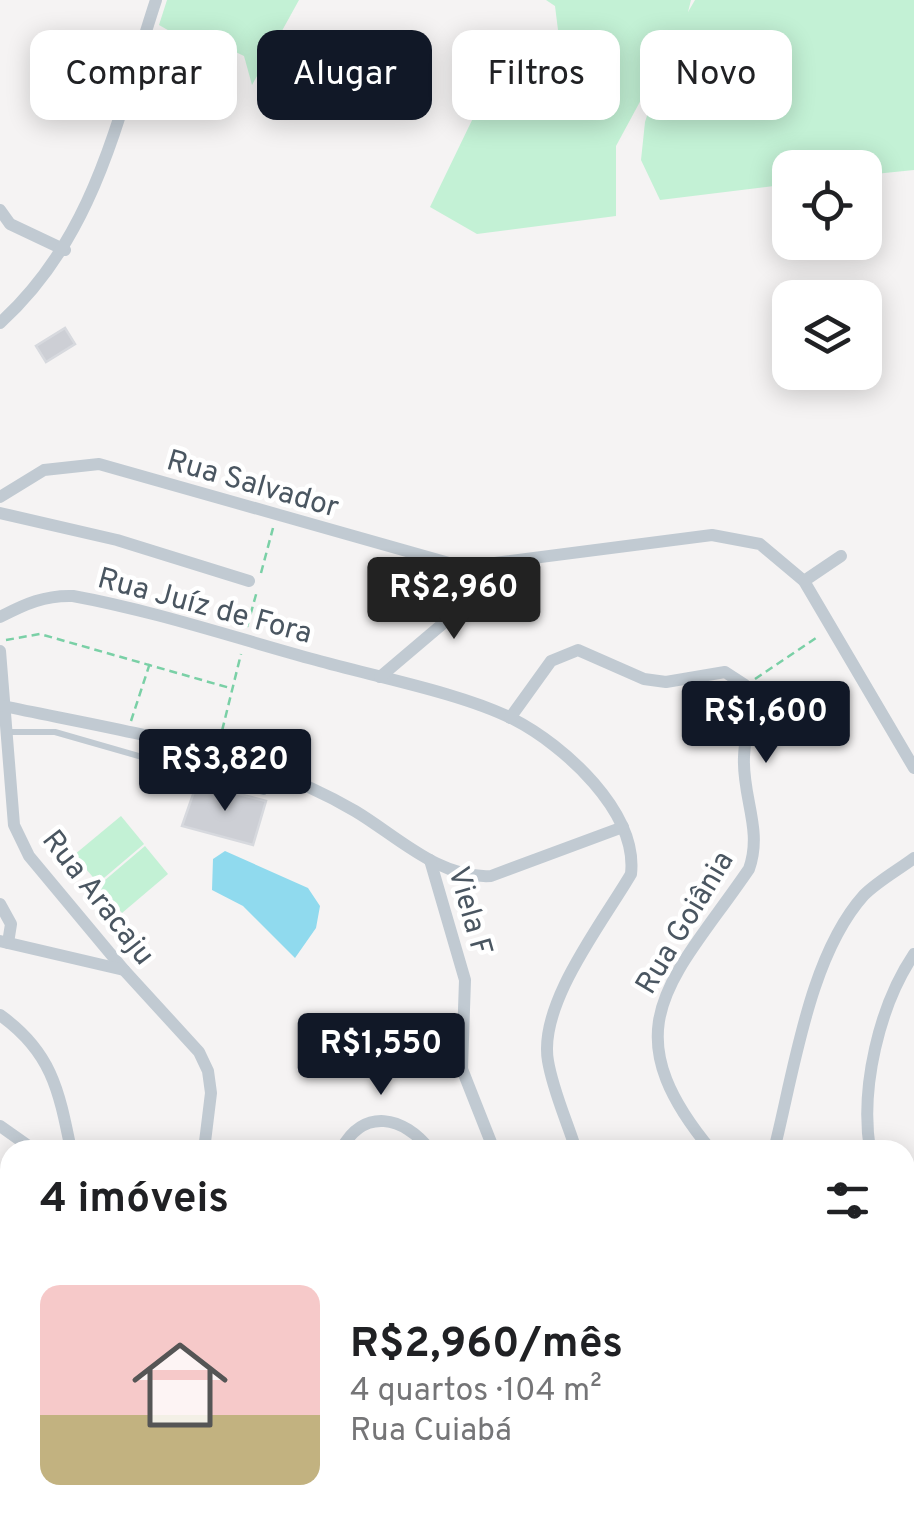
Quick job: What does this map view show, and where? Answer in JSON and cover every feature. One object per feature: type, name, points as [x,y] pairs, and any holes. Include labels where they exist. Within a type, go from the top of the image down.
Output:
[{"type":"street","points":[[0,323],[30,296],[65,250],[106,160],[156,0]]},
{"type":"street","points":[[0,210],[21,230],[65,250]]},
{"type":"street","name":"Rua Salvador","points":[[0,496],[44,470],[99,464],[440,563],[490,567],[712,536],[760,544],[804,581],[914,768]]},
{"type":"street","points":[[0,513],[117,540],[249,580]]},
{"type":"street","points":[[804,581],[841,556]]},
{"type":"street","points":[[380,677],[446,621],[490,567]]},
{"type":"street","name":"Rua Juíz de Fora","points":[[0,617],[52,595],[96,600],[380,677],[510,718],[595,784],[624,826],[633,856],[631,874],[560,994],[549,1026],[547,1060],[573,1140]]},
{"type":"street","name":"Rua Aracaju","points":[[0,651],[12,812],[29,856],[199,1052],[208,1070],[210,1092],[205,1140]]},
{"type":"street","points":[[510,718],[551,661],[564,652],[594,654],[644,679],[666,682],[725,672],[745,685]]},
{"type":"street","name":"Rua Goiânia","points":[[704,1140],[679,1106],[662,1074],[654,1045],[657,1014],[669,986],[749,869],[755,852],[745,775],[750,699],[745,685]]},
{"type":"street","points":[[3,706],[128,732],[286,777],[357,812],[430,860],[473,877],[491,876],[624,826]]},
{"type":"street","points":[[777,1140],[815,992],[845,919],[866,892],[914,858]]},
{"type":"street","name":"Viela F","points":[[430,860],[465,980],[462,1069],[490,1140]]},
{"type":"street","points":[[0,904],[10,924],[4,942],[124,970]]},
{"type":"street","points":[[868,1140],[874,1059],[902,971],[914,954]]},
{"type":"street","points":[[0,1016],[26,1034],[49,1068],[63,1102],[69,1140]]},
{"type":"street","points":[[347,1140],[354,1129],[373,1119],[395,1120],[412,1129],[421,1140]]},
{"type":"lane","points":[[5,732],[55,732],[264,792]]},
{"type":"path","points":[[745,685],[831,628]]},
{"type":"path","points":[[0,642],[40,634],[233,688]]},
{"type":"path","points":[[128,732],[150,663]]},
{"type":"green space","points":[[167,0],[299,0],[282,30],[257,30],[257,76],[252,85],[244,56],[237,53],[237,30],[168,30],[159,25]]},
{"type":"green space","points":[[546,0],[691,0],[688,12],[695,0],[914,0],[914,170],[882,173],[882,150],[772,150],[772,186],[660,200],[641,160],[646,120],[792,120],[792,30],[640,30],[640,102],[616,146],[616,216],[477,234],[430,207],[472,120],[620,120],[620,30],[558,30],[555,6]]},
{"type":"green space","points":[[121,816],[144,844],[98,883],[74,855]]},
{"type":"green space","points":[[145,846],[168,874],[122,913],[98,886]]},
{"type":"water","points":[[225,851],[308,888],[320,906],[316,928],[295,958],[243,906],[212,890],[213,859]]},
{"type":"building","points":[[65,328],[75,344],[46,362],[36,346]]},
{"type":"building","points":[[197,783],[266,801],[253,845],[182,826]]}]
